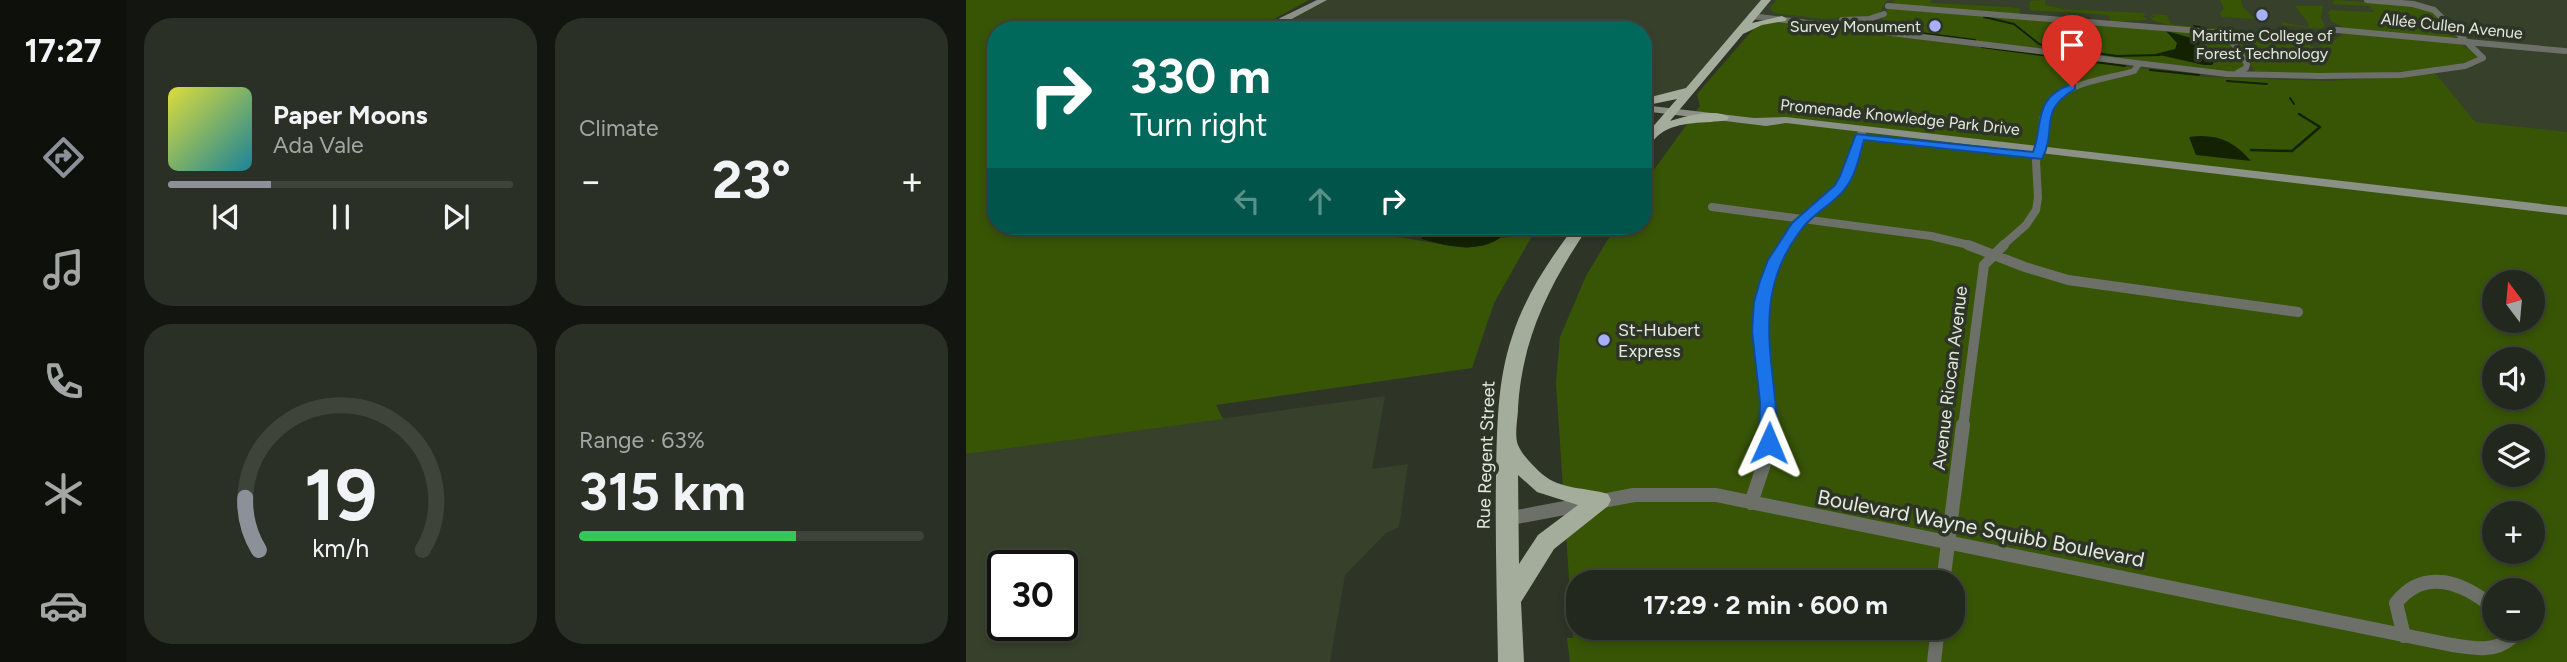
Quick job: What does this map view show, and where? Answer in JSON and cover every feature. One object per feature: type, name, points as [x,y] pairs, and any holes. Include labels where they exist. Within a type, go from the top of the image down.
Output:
[{"type":"main road","points":[[1653,132],[1764,2],[1770,14],[1786,20]]},
{"type":"main road","points":[[1739,32],[1759,23],[1786,20]]},
{"type":"main road","points":[[1652,104],[1687,91]]},
{"type":"main road","points":[[1687,91],[1695,106],[1723,117]]},
{"type":"main road","points":[[1653,132],[1685,120],[1723,117]]},
{"type":"main road","points":[[1652,119],[1653,132]]},
{"type":"main road","name":"Rue Regent Street","points":[[1511,662],[1506,519],[1510,392],[1524,327],[1553,267],[1576,235]]},
{"type":"main road","points":[[1507,445],[1525,472],[1539,485],[1564,494],[1600,500]]},
{"type":"main road","points":[[1509,601],[1546,542],[1600,500]]},
{"type":"street","points":[[1282,21],[1323,0]]},
{"type":"street","points":[[1751,16],[2227,74],[2317,77],[2434,70],[2481,61],[2481,54],[2434,10],[2413,4],[2367,0]]},
{"type":"street","points":[[1892,32],[1883,27],[1884,14],[1890,3],[1997,15],[2165,27],[2220,34],[2234,40],[2247,64],[2244,71],[2227,74]]},
{"type":"street","points":[[1786,20],[1861,19],[1884,14]]},
{"type":"street","name":"Allée Cullen Avenue","points":[[2337,30],[2565,51]]},
{"type":"street","name":"Avenue Riocan Avenue","points":[[1945,570],[1981,275],[1992,254],[2023,227],[2036,210],[2038,153],[2043,118],[2058,94],[2072,87],[2134,71],[2138,65]]},
{"type":"street","name":"Promenade Knowledge Park Drive","points":[[1652,109],[2567,211]]},
{"type":"street","points":[[1751,503],[1767,457],[1770,429],[1760,331],[1761,302],[1775,260],[1788,237],[1839,188],[1847,176],[1861,133]]},
{"type":"street","points":[[1712,207],[1931,236],[2045,273],[2093,284],[2298,312]]},
{"type":"street","name":"Boulevard Wayne Squibb Boulevard","points":[[1506,519],[1633,495],[1716,495],[2452,645],[2493,649],[2508,641]]},
{"type":"street","points":[[2404,636],[2396,603],[2408,589],[2421,582],[2440,582],[2458,587],[2482,601]]},
{"type":"street","points":[[1934,662],[1937,640]]},
{"type":"shaded area","points":[[1323,0],[2567,0],[2567,135],[1983,64],[1751,16],[1687,91],[1652,101],[1652,21],[1287,21]]},
{"type":"shaded area","points":[[2166,31],[2199,40],[2201,42],[2195,51],[2214,62],[2212,65],[2155,54],[2175,49],[2177,43]]},
{"type":"shaded area","points":[[2208,136],[2224,140],[2238,148],[2251,161],[2196,155],[2189,137]]},
{"type":"shaded area","points":[[1420,235],[1504,235],[1482,246],[1470,247],[1445,245],[1422,239]]},
{"type":"shaded area","points":[[1385,396],[1372,469],[1408,464],[1399,527],[1386,533],[1345,575],[1330,662],[966,662],[966,454]]},
{"type":"green space","points":[[966,0],[1309,0],[1270,21],[987,21],[987,235],[1384,235],[1467,248],[1485,245],[1499,238],[1532,236],[1494,303],[1472,368],[1216,405],[1223,419],[966,454]]},
{"type":"green space","points":[[1777,0],[1887,0],[1878,15],[1823,19],[1774,13],[1770,8]]},
{"type":"green space","points":[[1895,0],[1931,0],[1931,3],[2009,7],[2020,9],[2019,14],[2175,27],[2152,20],[2151,17],[2155,17],[2151,14],[2167,15],[2170,23],[2175,25],[2303,35],[2301,43],[2317,47],[2325,40],[2332,42],[2342,34],[2357,33],[2458,43],[2473,51],[2477,57],[2460,64],[2404,71],[2335,74],[2255,72],[2236,40],[2227,35],[2247,64],[2239,72],[1893,32],[1885,29],[1882,21]]},
{"type":"green space","points":[[2045,0],[2045,5],[2064,9],[2146,13],[2143,16],[2148,20],[2110,22],[2109,15],[2029,10],[2030,1]]},
{"type":"green space","points":[[2220,0],[2241,0],[2242,6],[2255,19],[2222,17],[2220,13],[2224,9]]},
{"type":"green space","points":[[2334,0],[2403,4],[2433,12],[2457,36],[2452,38],[2345,28],[2331,21],[2328,12],[2374,12],[2370,6],[2332,4]]},
{"type":"green space","points":[[2295,6],[2323,6],[2321,18],[2325,26],[2320,29],[2283,25],[2281,22],[2308,27],[2309,24]]},
{"type":"green space","points":[[1769,22],[1805,24],[2206,77],[2328,81],[2436,74],[2475,122],[2567,132],[2567,662],[1570,662],[1567,640],[1965,640],[1965,570],[1568,570],[1556,383],[1560,337],[1586,276],[1611,235],[1652,235],[1652,173],[1700,106],[1697,94],[1755,28]]},
{"type":"waterway","points":[[1984,17],[2014,24],[2039,44],[2047,46],[2117,56],[2160,55]]},
{"type":"waterway","points":[[1840,22],[1879,28]]},
{"type":"waterway","points":[[2194,26],[2237,35]]},
{"type":"waterway","points":[[1897,30],[1975,40]]},
{"type":"waterway","points":[[1982,47],[2125,66]]},
{"type":"waterway","points":[[2150,70],[2199,75]]},
{"type":"waterway","points":[[2227,81],[2267,84]]},
{"type":"waterway","points":[[2290,98],[2294,104]]},
{"type":"waterway","points":[[2251,150],[2292,151],[2320,127],[2299,114]]},
{"type":"place","name":"Maritime College of Forest Technology","points":[[2262,15]]},
{"type":"place","name":"Survey Monument","points":[[1935,26]]},
{"type":"place","name":"St-Hubert Express","points":[[1604,340]]},
{"type":"route","points":[[1769,443],[1769,402],[1760,331],[1761,302],[1767,281],[1775,260],[1796,226],[1839,188],[1847,176],[1860,136],[2038,156],[2042,145],[2044,116],[2056,96],[2072,87]]}]
